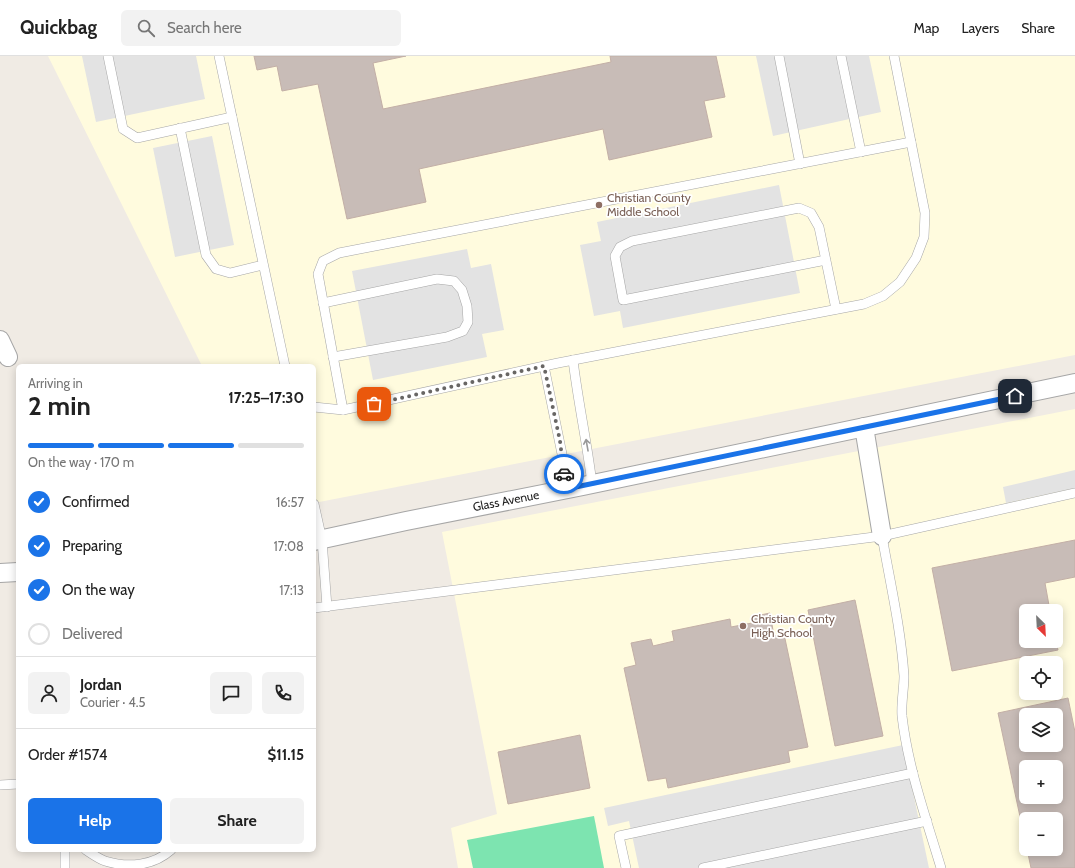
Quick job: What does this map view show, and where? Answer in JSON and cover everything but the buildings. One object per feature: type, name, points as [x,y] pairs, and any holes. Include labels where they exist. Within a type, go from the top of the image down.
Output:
[{"type":"street","points":[[0,340],[8,357]]},
{"type":"street","name":"Glass Avenue","points":[[318,541],[406,521],[592,484],[1075,383]]},
{"type":"street","points":[[864,427],[882,536]]},
{"type":"street","points":[[0,573],[16,572]]},
{"type":"lane","points":[[108,56],[124,129],[136,138],[232,117]]},
{"type":"lane","points":[[219,56],[285,364]]},
{"type":"lane","points":[[779,56],[800,164]]},
{"type":"lane","points":[[841,56],[861,152]]},
{"type":"lane","points":[[316,407],[343,410],[573,360],[864,304],[883,296],[900,282],[916,258],[924,237],[925,213],[894,56]]},
{"type":"lane","points":[[180,128],[206,255],[216,269],[230,273],[263,265]]},
{"type":"lane","points":[[343,410],[318,274],[323,261],[339,253],[911,142]]},
{"type":"lane","points":[[826,260],[624,300],[615,256],[620,247],[632,241],[799,208],[811,212],[819,227],[826,260],[836,309]]},
{"type":"lane","points":[[323,302],[436,279],[454,281],[462,290],[467,306],[468,322],[463,331],[447,337],[333,357]]},
{"type":"lane","points":[[573,360],[592,484]]},
{"type":"lane","points":[[544,366],[562,454],[566,489]]},
{"type":"lane","points":[[316,608],[882,536],[1075,494]]},
{"type":"lane","points":[[316,522],[327,606]]},
{"type":"lane","points":[[882,536],[898,626],[904,676],[902,714],[913,774],[941,868]]},
{"type":"lane","points":[[626,868],[619,836],[913,774]]},
{"type":"lane","points":[[0,786],[16,784]]},
{"type":"lane","points":[[703,868],[927,821]]},
{"type":"lane","points":[[65,868],[66,852]]},
{"type":"lane","points":[[89,852],[105,861],[124,866],[142,865],[158,859],[168,852]]},
{"type":"shaded area","name":"Christian County Middle School","points":[[48,56],[1075,56],[1075,355],[316,503],[316,364],[201,364]]},
{"type":"shaded area","points":[[82,56],[196,56],[205,99],[96,122]]},
{"type":"shaded area","points":[[756,56],[869,56],[881,112],[773,136]]},
{"type":"shaded area","points":[[212,136],[234,245],[175,257],[153,148]]},
{"type":"shaded area","points":[[779,185],[800,293],[623,328],[620,311],[594,316],[580,245],[601,241],[597,222]]},
{"type":"shaded area","points":[[467,249],[471,268],[491,264],[504,330],[482,334],[487,357],[373,380],[352,271]]},
{"type":"shaded area","name":"Christian County High School","points":[[1075,409],[1075,868],[458,868],[451,828],[497,814],[442,532]]},
{"type":"shaded area","points":[[1075,470],[1075,488],[1006,503],[1003,487]]},
{"type":"shaded area","points":[[903,745],[929,868],[639,868],[629,821],[608,826],[604,808]]},
{"type":"green space","points":[[594,816],[604,868],[473,868],[467,840]]},
{"type":"way so far","points":[[374,404],[544,366],[560,441],[564,474]]},
{"type":"place","name":"Christian County Middle School","points":[[599,205]]},
{"type":"place","name":"Christian County High School","points":[[743,626]]},
{"type":"route","points":[[564,474],[566,489],[1015,396]]}]
